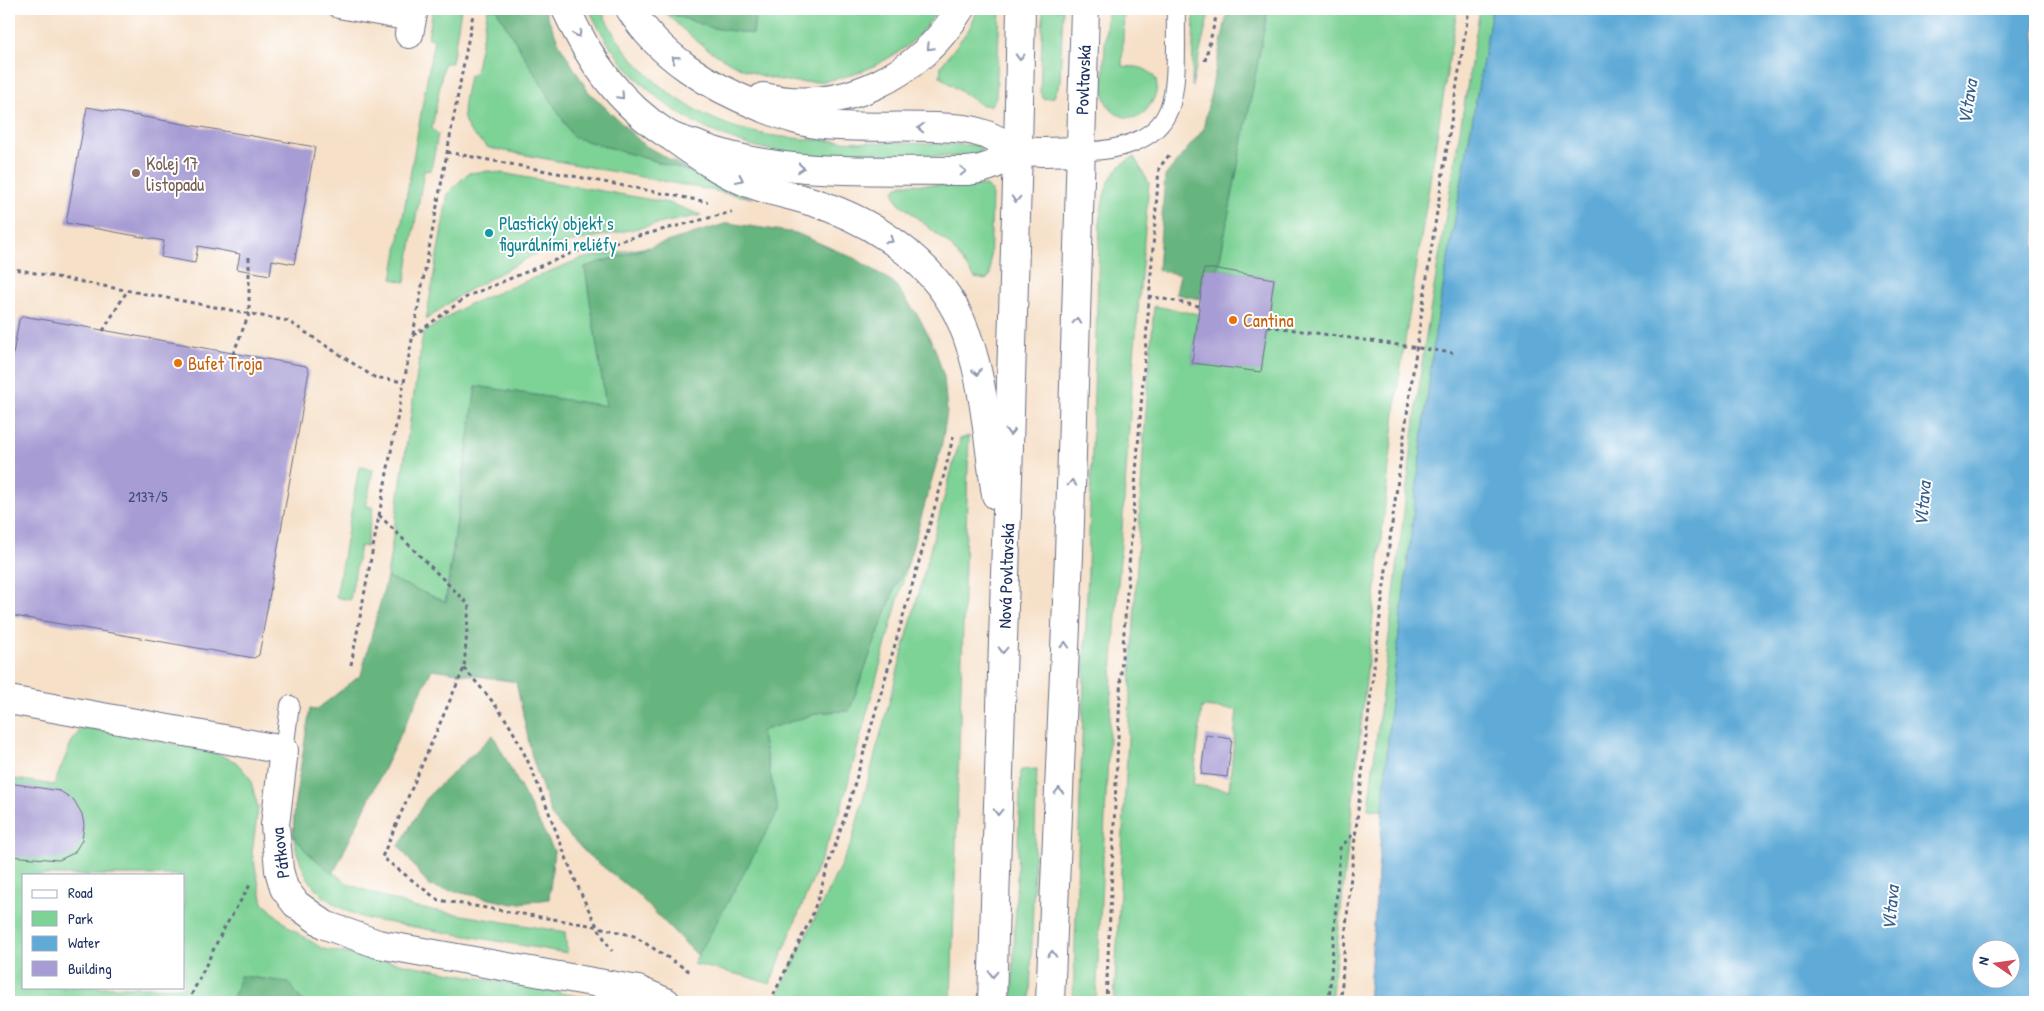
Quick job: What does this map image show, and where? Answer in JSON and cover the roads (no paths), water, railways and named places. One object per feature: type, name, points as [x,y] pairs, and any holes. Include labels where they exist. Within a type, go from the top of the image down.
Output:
[{"type":"main road","points":[[566,9],[591,58],[606,79],[626,101],[669,135],[710,164],[746,182],[830,208],[863,222],[903,249],[938,285],[961,320],[975,365],[1006,566]]},
{"type":"main road","points":[[630,9],[638,22],[660,47],[689,70],[715,86],[769,110],[805,122],[823,125],[964,129],[993,136],[1018,150],[1080,151],[1070,526],[1050,1002]]},
{"type":"main road","points":[[715,86],[770,99],[829,100],[854,95],[875,86],[916,62],[935,43],[960,9]]},
{"type":"main road","points":[[1018,150],[1021,9]]},
{"type":"main road","name":"Povltavská","points":[[1080,151],[1085,9]]},
{"type":"main road","points":[[669,135],[738,159],[778,166],[819,170],[967,171],[983,169],[998,164],[1018,150]]},
{"type":"main road","name":"Nová Povltavská","points":[[992,1002],[1018,150]]},
{"type":"main road","points":[[9,700],[284,750]]},
{"type":"main road","name":"Pátkova","points":[[284,750],[275,825],[279,870],[284,888],[296,904],[325,925],[378,944],[638,990],[666,1002]]},
{"type":"lane","points":[[338,9],[411,22]]},
{"type":"lane","points":[[1080,151],[1102,152],[1125,147],[1144,136],[1159,124],[1169,110],[1173,94],[1176,9]]},
{"type":"lane","points":[[284,750],[290,705]]},
{"type":"water","name":"Vltava","points":[[1492,9],[2035,9],[2035,1002],[1368,1002],[1391,701],[1435,333]]},
{"type":"place","name":"Kolej 17 listopadu","points":[[136,173]]},
{"type":"place","name":"Plastický objekt s figurálními reliéfy","points":[[489,233]]},
{"type":"place","name":"Cantina","points":[[1233,320]]},
{"type":"place","name":"Bufet Troja","points":[[178,363]]}]
